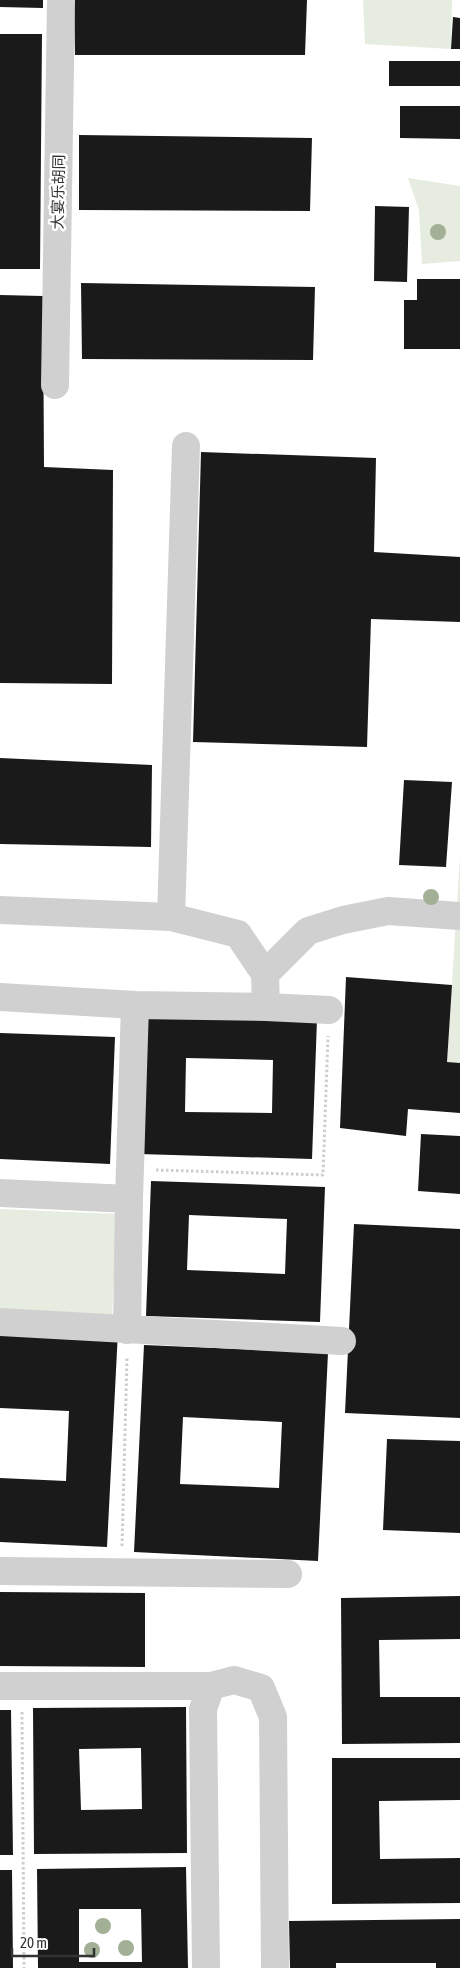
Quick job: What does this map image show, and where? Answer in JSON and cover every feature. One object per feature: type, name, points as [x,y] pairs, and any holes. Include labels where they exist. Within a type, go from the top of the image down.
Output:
[{"type":"street","name":"大宴乐胡同","points":[[55,385],[60,0]]},
{"type":"street","points":[[172,917],[186,446]]},
{"type":"street","points":[[0,910],[172,917],[238,934],[264,974],[266,1007]]},
{"type":"street","points":[[264,974],[308,931],[343,920],[388,911],[460,916]]},
{"type":"street","points":[[0,997],[135,1005],[329,1010]]},
{"type":"street","points":[[127,1330],[135,1005]]},
{"type":"street","points":[[0,1193],[129,1199]]},
{"type":"street","points":[[0,1322],[342,1341]]},
{"type":"street","points":[[0,1571],[288,1574]]},
{"type":"street","points":[[11,1686],[211,1686],[234,1680],[261,1688],[273,1717],[275,1968]]},
{"type":"street","points":[[206,1968],[203,1709],[211,1686]]},
{"type":"path","points":[[130,1169],[323,1175],[329,1010]]},
{"type":"path","points":[[121,1572],[127,1330]]},
{"type":"path","points":[[11,1686],[24,1968]]},
{"type":"shaded area","points":[[363,0],[452,0],[451,49],[365,44]]},
{"type":"shaded area","points":[[408,178],[460,186],[460,261],[422,264],[419,210]]},
{"type":"shaded area","points":[[460,856],[460,1063],[447,1062]]},
{"type":"shaded area","points":[[0,1209],[117,1214],[112,1318],[0,1312]]},
{"type":"building","points":[[0,0],[43,0],[43,8],[0,7]]},
{"type":"building","points":[[74,0],[307,0],[305,55],[75,55]]},
{"type":"building","points":[[453,17],[460,18],[460,49],[451,49]]},
{"type":"building","points":[[0,34],[42,34],[40,269],[0,269]]},
{"type":"building","points":[[389,61],[460,61],[460,86],[389,86]]},
{"type":"building","points":[[400,106],[460,106],[460,139],[400,138]]},
{"type":"building","points":[[79,135],[312,138],[310,211],[79,210]]},
{"type":"building","points":[[375,206],[409,207],[407,282],[374,281]]},
{"type":"building","points":[[417,279],[460,279],[460,349],[404,349],[404,300],[417,300]]},
{"type":"building","points":[[81,283],[315,287],[313,360],[82,359]]},
{"type":"building","points":[[0,295],[43,296],[44,467],[113,470],[112,684],[0,683]]},
{"type":"building","points":[[201,452],[376,458],[374,552],[460,557],[460,622],[371,619],[367,747],[193,742]]},
{"type":"building","points":[[0,758],[152,765],[151,847],[0,844]]},
{"type":"building","points":[[404,780],[452,782],[446,867],[399,865]]},
{"type":"building","points":[[346,977],[452,985],[447,1062],[460,1063],[460,1113],[408,1109],[406,1136],[340,1128]]},
{"type":"building","points":[[143,1014],[317,1019],[312,1159],[139,1154]],"holes":[[[186,1058],[273,1060],[272,1113],[185,1112]]]},
{"type":"building","points":[[0,1033],[115,1037],[110,1164],[0,1159]]},
{"type":"building","points":[[421,1134],[460,1136],[460,1194],[418,1191]]},
{"type":"building","points":[[151,1181],[325,1187],[320,1322],[146,1316]],"holes":[[[189,1215],[287,1219],[285,1274],[187,1270]]]},
{"type":"building","points":[[354,1224],[460,1229],[460,1418],[345,1413]]},
{"type":"building","points":[[0,1326],[118,1331],[107,1547],[0,1542],[0,1478],[66,1481],[69,1411],[0,1408]]},
{"type":"building","points":[[144,1345],[328,1353],[318,1561],[134,1552]],"holes":[[[183,1417],[282,1422],[279,1488],[180,1484]]]},
{"type":"building","points":[[387,1439],[460,1441],[460,1533],[383,1530]]},
{"type":"building","points":[[0,1592],[145,1593],[145,1667],[0,1666]]},
{"type":"building","points":[[460,1596],[460,1639],[379,1640],[380,1697],[460,1697],[460,1743],[342,1744],[341,1598]]},
{"type":"building","points":[[186,1707],[187,1853],[34,1854],[33,1708]],"holes":[[[141,1748],[142,1809],[81,1810],[79,1749]]]},
{"type":"building","points":[[0,1710],[11,1710],[13,1855],[0,1855]]},
{"type":"building","points":[[332,1758],[460,1758],[460,1800],[379,1801],[380,1859],[460,1858],[460,1903],[332,1904]]},
{"type":"building","points":[[186,1867],[188,1968],[38,1968],[37,1869]],"holes":[[[79,1909],[141,1909],[142,1962],[79,1962]]]},
{"type":"building","points":[[0,1870],[12,1870],[13,1968],[0,1968]]},
{"type":"building","points":[[460,1919],[460,1968],[436,1968],[436,1963],[336,1963],[336,1968],[290,1968],[289,1921]]}]
